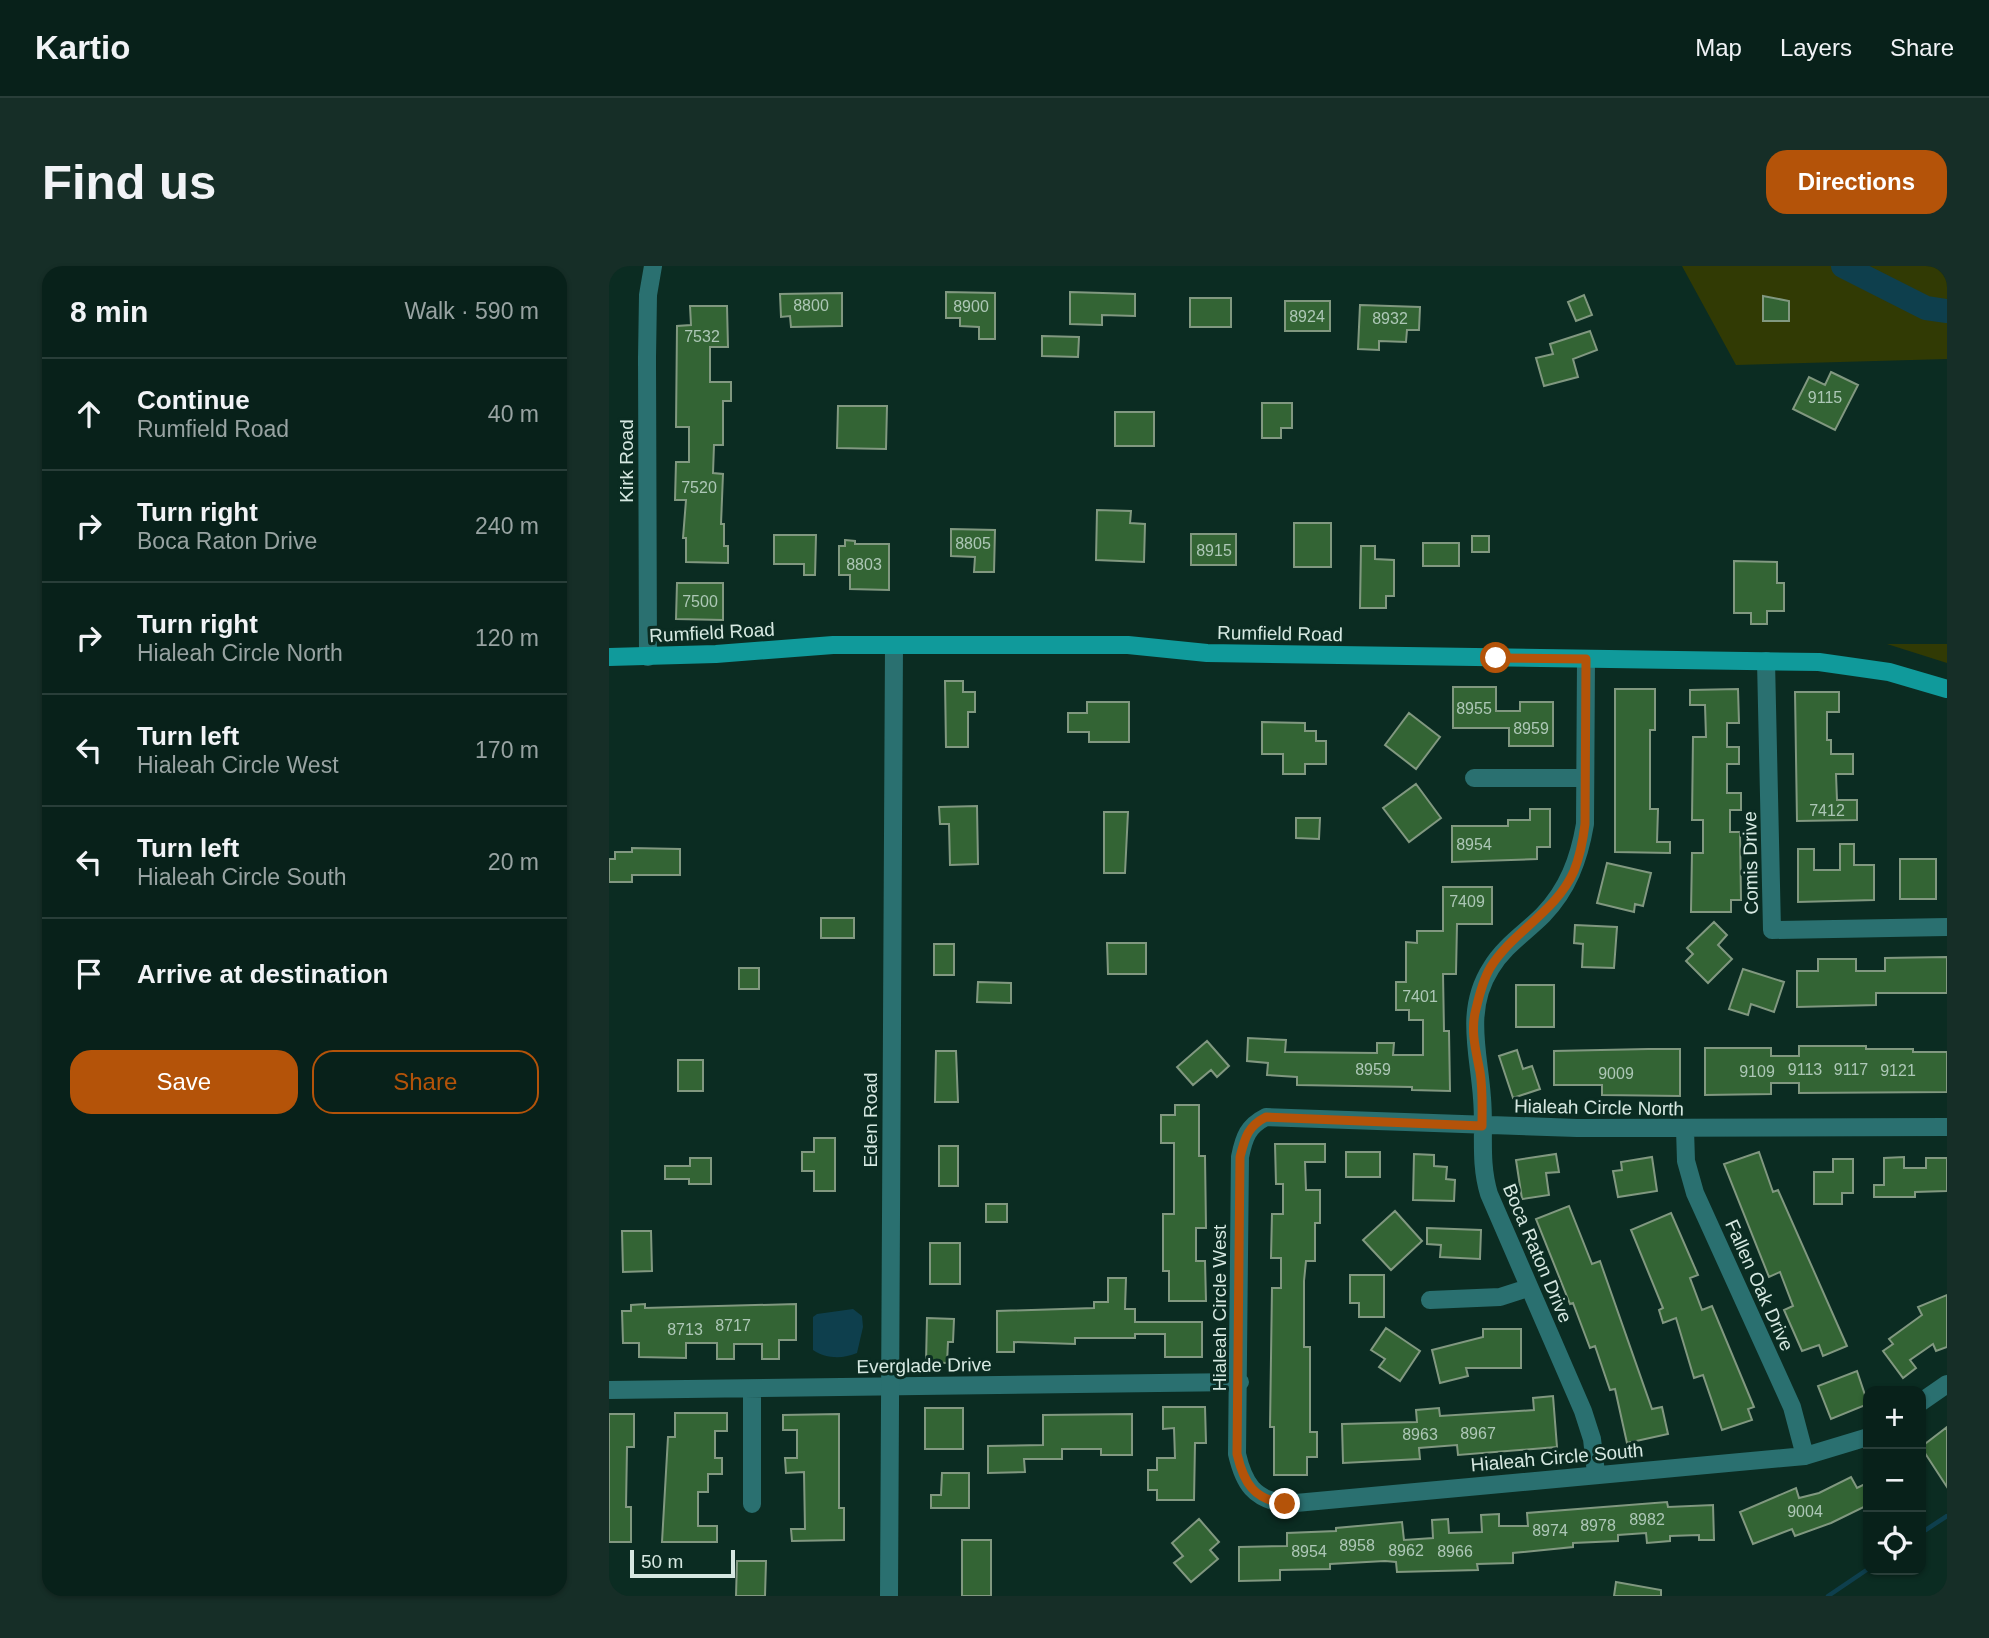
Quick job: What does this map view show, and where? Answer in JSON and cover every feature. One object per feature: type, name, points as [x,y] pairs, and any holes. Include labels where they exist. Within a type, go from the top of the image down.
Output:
[{"type":"main road","name":"Rumfield Road","points":[[609,657],[833,645],[1128,645],[1207,653],[1819,662],[1878,671],[1947,690]]},
{"type":"street","name":"Kirk Road","points":[[648,657],[647,358],[648,295],[653,266]]},
{"type":"street","name":"Eden Road","points":[[889,1596],[894,645]]},
{"type":"street","name":"Boca Raton Drive","points":[[1586,659],[1585,824],[1573,872],[1544,914],[1508,946],[1490,969],[1475,1012],[1474,1044],[1480,1073],[1482,1170],[1489,1194],[1583,1411],[1596,1473]]},
{"type":"street","name":"Comis Drive","points":[[1766,661],[1772,930],[1947,927]]},
{"type":"street","points":[[1474,778],[1585,778]]},
{"type":"street","name":"Hialeah Circle North","points":[[1252,1124],[1266,1117],[1291,1117],[1482,1126],[1685,1129],[1947,1127]]},
{"type":"street","name":"Hialeah Circle West","points":[[1251,1491],[1241,1474],[1237,1454],[1240,1382],[1240,1157],[1244,1137],[1252,1124]]},
{"type":"street","name":"Fallen Oak Drive","points":[[1685,1129],[1686,1161],[1695,1193],[1792,1408],[1805,1456]]},
{"type":"street","points":[[1430,1300],[1500,1297],[1528,1287]]},
{"type":"street","name":"Everglade Drive","points":[[609,1390],[1240,1382]]},
{"type":"street","points":[[1926,1399],[1947,1384]]},
{"type":"street","points":[[752,1389],[752,1504]]},
{"type":"street","name":"Hialeah Circle South","points":[[1251,1491],[1267,1501],[1285,1504],[1596,1473],[1805,1456],[1863,1439]]},
{"type":"green space","points":[[1682,266],[1947,266],[1947,359],[1736,365]]},
{"type":"green space","points":[[1887,644],[1947,644],[1947,663]]},
{"type":"water","points":[[853,1309],[862,1316],[863,1327],[857,1353],[835,1357],[813,1350],[813,1317],[817,1314]]},
{"type":"building","points":[[946,292],[995,293],[995,339],[979,339],[979,327],[960,326],[960,318],[946,318]]},
{"type":"building","points":[[1070,292],[1135,294],[1135,316],[1102,315],[1102,325],[1070,324]]},
{"type":"building","points":[[842,293],[842,326],[791,327],[790,316],[781,317],[780,294]]},
{"type":"building","points":[[1584,295],[1592,315],[1576,321],[1568,302]]},
{"type":"building","points":[[1763,296],[1789,301],[1789,321],[1763,321]]},
{"type":"building","points":[[1190,298],[1231,298],[1231,327],[1190,327]]},
{"type":"building","points":[[1285,301],[1330,301],[1330,331],[1285,331]]},
{"type":"building","points":[[1360,305],[1420,307],[1419,330],[1407,330],[1406,342],[1379,341],[1379,350],[1358,349]]},
{"type":"building","points":[[690,306],[727,306],[728,347],[710,347],[710,382],[731,382],[731,401],[723,401],[723,445],[714,445],[713,473],[723,474],[721,524],[724,524],[724,546],[728,546],[728,563],[686,562],[686,538],[683,538],[686,500],[675,500],[676,462],[689,462],[689,427],[676,427],[677,326],[691,325]]},
{"type":"building","points":[[1590,331],[1597,350],[1573,359],[1578,377],[1544,386],[1536,358],[1553,354],[1550,344]]},
{"type":"building","points":[[1042,336],[1079,337],[1078,357],[1042,356]]},
{"type":"building","points":[[1831,372],[1858,385],[1835,430],[1793,409],[1809,377],[1825,385]]},
{"type":"building","points":[[1262,403],[1292,403],[1292,428],[1281,428],[1281,438],[1262,438]]},
{"type":"building","points":[[838,406],[887,406],[886,449],[837,448]]},
{"type":"building","points":[[1115,412],[1154,412],[1154,446],[1115,446]]},
{"type":"building","points":[[1097,510],[1131,511],[1130,523],[1145,524],[1144,562],[1096,560]]},
{"type":"building","points":[[1294,523],[1331,523],[1331,567],[1294,567]]},
{"type":"building","points":[[951,529],[995,530],[994,572],[974,572],[975,557],[951,556]]},
{"type":"building","points":[[1191,534],[1236,534],[1236,565],[1191,565]]},
{"type":"building","points":[[774,535],[816,535],[815,575],[804,575],[804,564],[774,564]]},
{"type":"building","points":[[1472,536],[1489,536],[1489,552],[1472,552]]},
{"type":"building","points":[[845,540],[855,541],[855,544],[889,544],[889,590],[850,589],[850,575],[839,575],[839,546],[845,546]]},
{"type":"building","points":[[1423,543],[1459,543],[1459,566],[1423,566]]},
{"type":"building","points":[[1361,546],[1375,546],[1375,559],[1394,560],[1394,596],[1386,596],[1386,608],[1360,608]]},
{"type":"building","points":[[1734,561],[1777,562],[1777,583],[1784,583],[1784,611],[1767,611],[1767,624],[1751,624],[1751,613],[1734,613]]},
{"type":"building","points":[[677,583],[723,583],[723,620],[676,619]]},
{"type":"building","points":[[945,681],[963,681],[963,692],[975,692],[975,712],[968,712],[968,747],[946,747]]},
{"type":"building","points":[[1453,687],[1496,687],[1496,711],[1520,711],[1520,702],[1553,702],[1553,746],[1509,746],[1509,728],[1453,728]]},
{"type":"building","points":[[1615,689],[1655,689],[1655,730],[1650,730],[1650,809],[1658,809],[1657,842],[1670,842],[1670,853],[1615,852]]},
{"type":"building","points":[[1738,689],[1739,723],[1727,723],[1727,747],[1739,747],[1739,764],[1727,764],[1727,793],[1741,793],[1741,810],[1730,810],[1730,832],[1740,832],[1741,900],[1731,900],[1731,912],[1691,912],[1692,853],[1703,853],[1703,820],[1692,820],[1693,737],[1706,737],[1705,705],[1690,705],[1690,690]]},
{"type":"building","points":[[1795,692],[1839,692],[1839,712],[1827,712],[1827,740],[1831,740],[1831,754],[1853,754],[1853,774],[1836,774],[1837,800],[1857,800],[1857,820],[1797,821]]},
{"type":"building","points":[[1087,702],[1129,702],[1129,742],[1089,742],[1089,732],[1068,732],[1068,713],[1087,713]]},
{"type":"building","points":[[1409,713],[1440,737],[1416,769],[1385,745]]},
{"type":"building","points":[[1262,722],[1305,723],[1305,731],[1316,731],[1316,741],[1326,741],[1326,764],[1305,764],[1305,774],[1283,774],[1283,754],[1262,754]]},
{"type":"building","points":[[1416,784],[1441,818],[1409,842],[1383,808]]},
{"type":"building","points":[[977,806],[978,864],[950,865],[949,824],[940,824],[939,807]]},
{"type":"building","points":[[1530,809],[1550,809],[1550,847],[1537,847],[1537,859],[1452,862],[1452,826],[1508,826],[1508,820],[1530,820]]},
{"type":"building","points":[[1104,812],[1128,812],[1125,873],[1104,873]]},
{"type":"building","points":[[1296,818],[1320,818],[1319,839],[1296,838]]},
{"type":"building","points":[[1840,844],[1854,844],[1854,865],[1874,865],[1874,900],[1798,902],[1798,849],[1814,849],[1814,870],[1840,870]]},
{"type":"building","points":[[632,848],[680,849],[680,875],[632,875],[632,882],[609,882],[609,859],[615,859],[615,852],[632,852]]},
{"type":"building","points":[[1900,859],[1936,859],[1936,899],[1900,899]]},
{"type":"building","points":[[1607,863],[1651,873],[1643,906],[1635,904],[1634,912],[1597,903]]},
{"type":"building","points":[[1443,887],[1492,887],[1492,924],[1457,924],[1456,974],[1443,974],[1444,1031],[1449,1031],[1450,1091],[1412,1090],[1412,1087],[1297,1085],[1297,1077],[1267,1075],[1268,1063],[1247,1061],[1248,1038],[1286,1040],[1285,1052],[1377,1053],[1377,1043],[1394,1043],[1393,1055],[1423,1055],[1423,1020],[1409,1020],[1409,1010],[1396,1010],[1396,982],[1406,982],[1406,942],[1417,943],[1417,931],[1443,931]]},
{"type":"building","points":[[821,918],[854,918],[854,938],[821,938]]},
{"type":"building","points":[[1714,922],[1727,935],[1718,945],[1732,959],[1708,983],[1686,961],[1693,954],[1687,948]]},
{"type":"building","points":[[1575,925],[1617,927],[1614,968],[1582,967],[1583,944],[1574,943]]},
{"type":"building","points":[[1107,943],[1146,943],[1146,974],[1108,974]]},
{"type":"building","points":[[934,944],[954,944],[954,975],[934,975]]},
{"type":"building","points":[[1947,957],[1947,993],[1876,993],[1876,1005],[1797,1007],[1797,971],[1818,971],[1818,959],[1856,959],[1856,971],[1885,971],[1885,958]]},
{"type":"building","points":[[739,968],[759,968],[759,989],[739,989]]},
{"type":"building","points":[[1743,969],[1784,982],[1774,1012],[1751,1004],[1748,1015],[1729,1009]]},
{"type":"building","points":[[978,982],[1011,983],[1011,1003],[977,1002]]},
{"type":"building","points":[[1516,985],[1554,985],[1554,1027],[1516,1027]]},
{"type":"building","points":[[1207,1041],[1229,1066],[1217,1077],[1211,1070],[1193,1085],[1177,1067]]},
{"type":"building","points":[[1799,1046],[1866,1046],[1866,1049],[1947,1052],[1947,1092],[1799,1093],[1799,1083],[1771,1083],[1771,1094],[1705,1095],[1705,1048],[1771,1048],[1771,1056],[1799,1056]]},
{"type":"building","points":[[1680,1049],[1680,1096],[1602,1095],[1602,1085],[1554,1085],[1554,1051]]},
{"type":"building","points":[[1517,1050],[1523,1069],[1532,1066],[1540,1089],[1513,1098],[1499,1056]]},
{"type":"building","points":[[936,1051],[956,1051],[958,1102],[935,1102]]},
{"type":"building","points":[[678,1060],[703,1060],[703,1091],[678,1091]]},
{"type":"building","points":[[1175,1105],[1199,1105],[1199,1156],[1205,1156],[1206,1228],[1196,1228],[1196,1261],[1205,1261],[1206,1301],[1169,1301],[1169,1271],[1163,1271],[1163,1214],[1174,1214],[1174,1143],[1161,1143],[1161,1115],[1175,1115]]},
{"type":"building","points":[[814,1138],[835,1138],[835,1191],[814,1191],[814,1171],[802,1171],[802,1152],[814,1152]]},
{"type":"building","points":[[1275,1144],[1325,1144],[1325,1162],[1305,1162],[1306,1190],[1320,1190],[1320,1223],[1315,1223],[1315,1261],[1306,1261],[1304,1281],[1304,1347],[1310,1347],[1310,1432],[1317,1432],[1317,1457],[1307,1457],[1307,1475],[1274,1475],[1274,1427],[1270,1427],[1272,1288],[1281,1288],[1281,1258],[1271,1258],[1272,1214],[1283,1214],[1283,1184],[1276,1184]]},
{"type":"building","points":[[939,1146],[958,1146],[958,1186],[939,1186]]},
{"type":"building","points":[[1346,1152],[1380,1152],[1380,1177],[1346,1177]]},
{"type":"building","points":[[1759,1152],[1773,1192],[1778,1190],[1847,1346],[1823,1356],[1819,1345],[1802,1351],[1784,1310],[1793,1306],[1780,1272],[1769,1277],[1724,1164]]},
{"type":"building","points":[[1414,1154],[1434,1155],[1434,1166],[1447,1167],[1446,1179],[1455,1180],[1454,1201],[1413,1200]]},
{"type":"building","points":[[1556,1154],[1559,1172],[1546,1173],[1549,1195],[1522,1199],[1516,1160]]},
{"type":"building","points":[[1652,1157],[1657,1191],[1618,1197],[1613,1171],[1622,1170],[1621,1162]]},
{"type":"building","points":[[1904,1157],[1904,1168],[1926,1168],[1926,1158],[1947,1158],[1947,1191],[1915,1192],[1915,1197],[1874,1197],[1874,1185],[1884,1185],[1884,1158]]},
{"type":"building","points":[[690,1158],[711,1158],[711,1184],[689,1184],[689,1179],[665,1179],[665,1166],[690,1166]]},
{"type":"building","points":[[1833,1159],[1853,1159],[1853,1193],[1842,1193],[1842,1204],[1814,1204],[1814,1172],[1833,1172]]},
{"type":"building","points":[[986,1204],[1007,1204],[1007,1222],[986,1222]]},
{"type":"building","points":[[1569,1206],[1592,1264],[1600,1261],[1652,1409],[1662,1407],[1668,1434],[1627,1443],[1615,1389],[1610,1390],[1595,1346],[1590,1348],[1536,1219]]},
{"type":"building","points":[[1395,1211],[1422,1241],[1391,1270],[1363,1240]]},
{"type":"building","points":[[1671,1213],[1698,1275],[1690,1278],[1702,1310],[1712,1306],[1754,1407],[1748,1409],[1752,1420],[1722,1430],[1703,1375],[1694,1378],[1676,1318],[1663,1323],[1659,1310],[1663,1308],[1631,1230]]},
{"type":"building","points":[[1427,1228],[1481,1230],[1480,1259],[1440,1257],[1441,1245],[1427,1244]]},
{"type":"building","points":[[622,1231],[651,1231],[652,1271],[623,1272]]},
{"type":"building","points":[[930,1243],[960,1243],[960,1284],[930,1284]]},
{"type":"building","points":[[1350,1275],[1384,1275],[1384,1317],[1359,1317],[1359,1303],[1350,1303]]},
{"type":"building","points":[[1108,1278],[1126,1278],[1125,1309],[1135,1309],[1135,1322],[1202,1322],[1202,1357],[1165,1357],[1165,1334],[1135,1334],[1135,1338],[1075,1338],[1075,1344],[1014,1342],[1014,1352],[997,1352],[997,1311],[1094,1308],[1094,1302],[1108,1302]]},
{"type":"building","points":[[1947,1295],[1947,1347],[1936,1351],[1933,1344],[1910,1360],[1916,1368],[1903,1378],[1883,1351],[1893,1344],[1889,1339],[1922,1315],[1918,1307]]},
{"type":"building","points":[[645,1304],[645,1308],[796,1304],[796,1340],[779,1340],[779,1359],[762,1359],[762,1344],[734,1344],[734,1359],[717,1359],[717,1343],[686,1343],[686,1358],[639,1357],[639,1343],[623,1343],[622,1311],[631,1311],[631,1305]]},
{"type":"building","points":[[927,1318],[954,1319],[953,1342],[948,1342],[947,1363],[926,1362]]},
{"type":"building","points":[[1386,1328],[1420,1351],[1400,1381],[1379,1367],[1385,1359],[1371,1350]]},
{"type":"building","points":[[1483,1329],[1521,1329],[1521,1368],[1466,1368],[1468,1376],[1440,1383],[1432,1350],[1483,1337]]},
{"type":"building","points":[[1857,1371],[1863,1389],[1863,1406],[1831,1419],[1818,1386]]},
{"type":"building","points":[[1553,1396],[1557,1447],[1458,1455],[1457,1445],[1419,1448],[1420,1459],[1343,1463],[1342,1424],[1417,1422],[1416,1410],[1439,1408],[1440,1416],[1534,1410],[1533,1398]]},
{"type":"building","points":[[1163,1407],[1205,1407],[1206,1443],[1195,1443],[1194,1500],[1157,1500],[1157,1490],[1148,1490],[1148,1470],[1157,1470],[1157,1458],[1175,1458],[1174,1428],[1163,1429]]},
{"type":"building","points":[[925,1408],[963,1408],[963,1449],[925,1449]]},
{"type":"building","points":[[675,1413],[727,1413],[727,1431],[715,1431],[715,1458],[722,1458],[722,1474],[708,1474],[708,1492],[698,1492],[698,1526],[717,1526],[717,1542],[662,1542],[668,1437],[675,1437]]},
{"type":"building","points":[[609,1414],[634,1414],[634,1447],[627,1447],[626,1507],[631,1507],[631,1542],[609,1542]]},
{"type":"building","points":[[839,1414],[839,1508],[844,1508],[844,1540],[792,1541],[791,1529],[805,1529],[804,1472],[786,1473],[785,1458],[797,1458],[797,1430],[783,1430],[783,1415]]},
{"type":"building","points":[[1132,1414],[1132,1455],[1101,1455],[1101,1449],[1062,1449],[1062,1459],[1024,1459],[1025,1472],[988,1473],[988,1446],[1043,1445],[1043,1415]]},
{"type":"building","points":[[1947,1427],[1947,1487],[1926,1455],[1926,1443]]},
{"type":"building","points":[[942,1473],[969,1473],[969,1508],[931,1508],[931,1495],[941,1495]]},
{"type":"building","points":[[1851,1477],[1857,1488],[1863,1485],[1863,1507],[1795,1536],[1792,1529],[1753,1544],[1740,1512],[1796,1488],[1799,1498],[1819,1493]]},
{"type":"building","points":[[1667,1502],[1668,1507],[1713,1505],[1714,1540],[1699,1540],[1699,1535],[1670,1536],[1670,1541],[1647,1543],[1646,1533],[1618,1535],[1618,1541],[1573,1543],[1573,1547],[1513,1553],[1513,1563],[1477,1564],[1478,1570],[1397,1572],[1396,1562],[1385,1561],[1330,1564],[1330,1569],[1280,1570],[1280,1580],[1239,1581],[1239,1547],[1287,1546],[1287,1533],[1336,1531],[1336,1528],[1402,1522],[1404,1540],[1433,1538],[1432,1520],[1448,1519],[1449,1533],[1482,1532],[1481,1515],[1499,1514],[1499,1526],[1528,1526],[1527,1513]]},
{"type":"building","points":[[1199,1519],[1219,1542],[1210,1550],[1218,1559],[1191,1582],[1174,1563],[1183,1556],[1172,1543]]},
{"type":"building","points":[[962,1540],[991,1540],[991,1596],[962,1596]]},
{"type":"building","points":[[737,1561],[766,1561],[765,1596],[736,1596]]},
{"type":"building","points":[[1616,1582],[1661,1590],[1661,1596],[1614,1596]]},
{"type":"waterway","points":[[1843,266],[1926,308],[1947,311]]},
{"type":"waterway","points":[[1926,1530],[1947,1516]]},
{"type":"waterway","points":[[1828,1596],[1863,1572]]},
{"type":"route","points":[[1285,1504],[1267,1501],[1251,1491],[1241,1474],[1237,1454],[1240,1382],[1240,1157],[1244,1137],[1252,1124],[1266,1117],[1482,1126],[1483,1102],[1474,1044],[1475,1012],[1482,989],[1490,969],[1508,946],[1544,914],[1560,893],[1573,872],[1581,850],[1585,824],[1586,659],[1496,658]]}]
